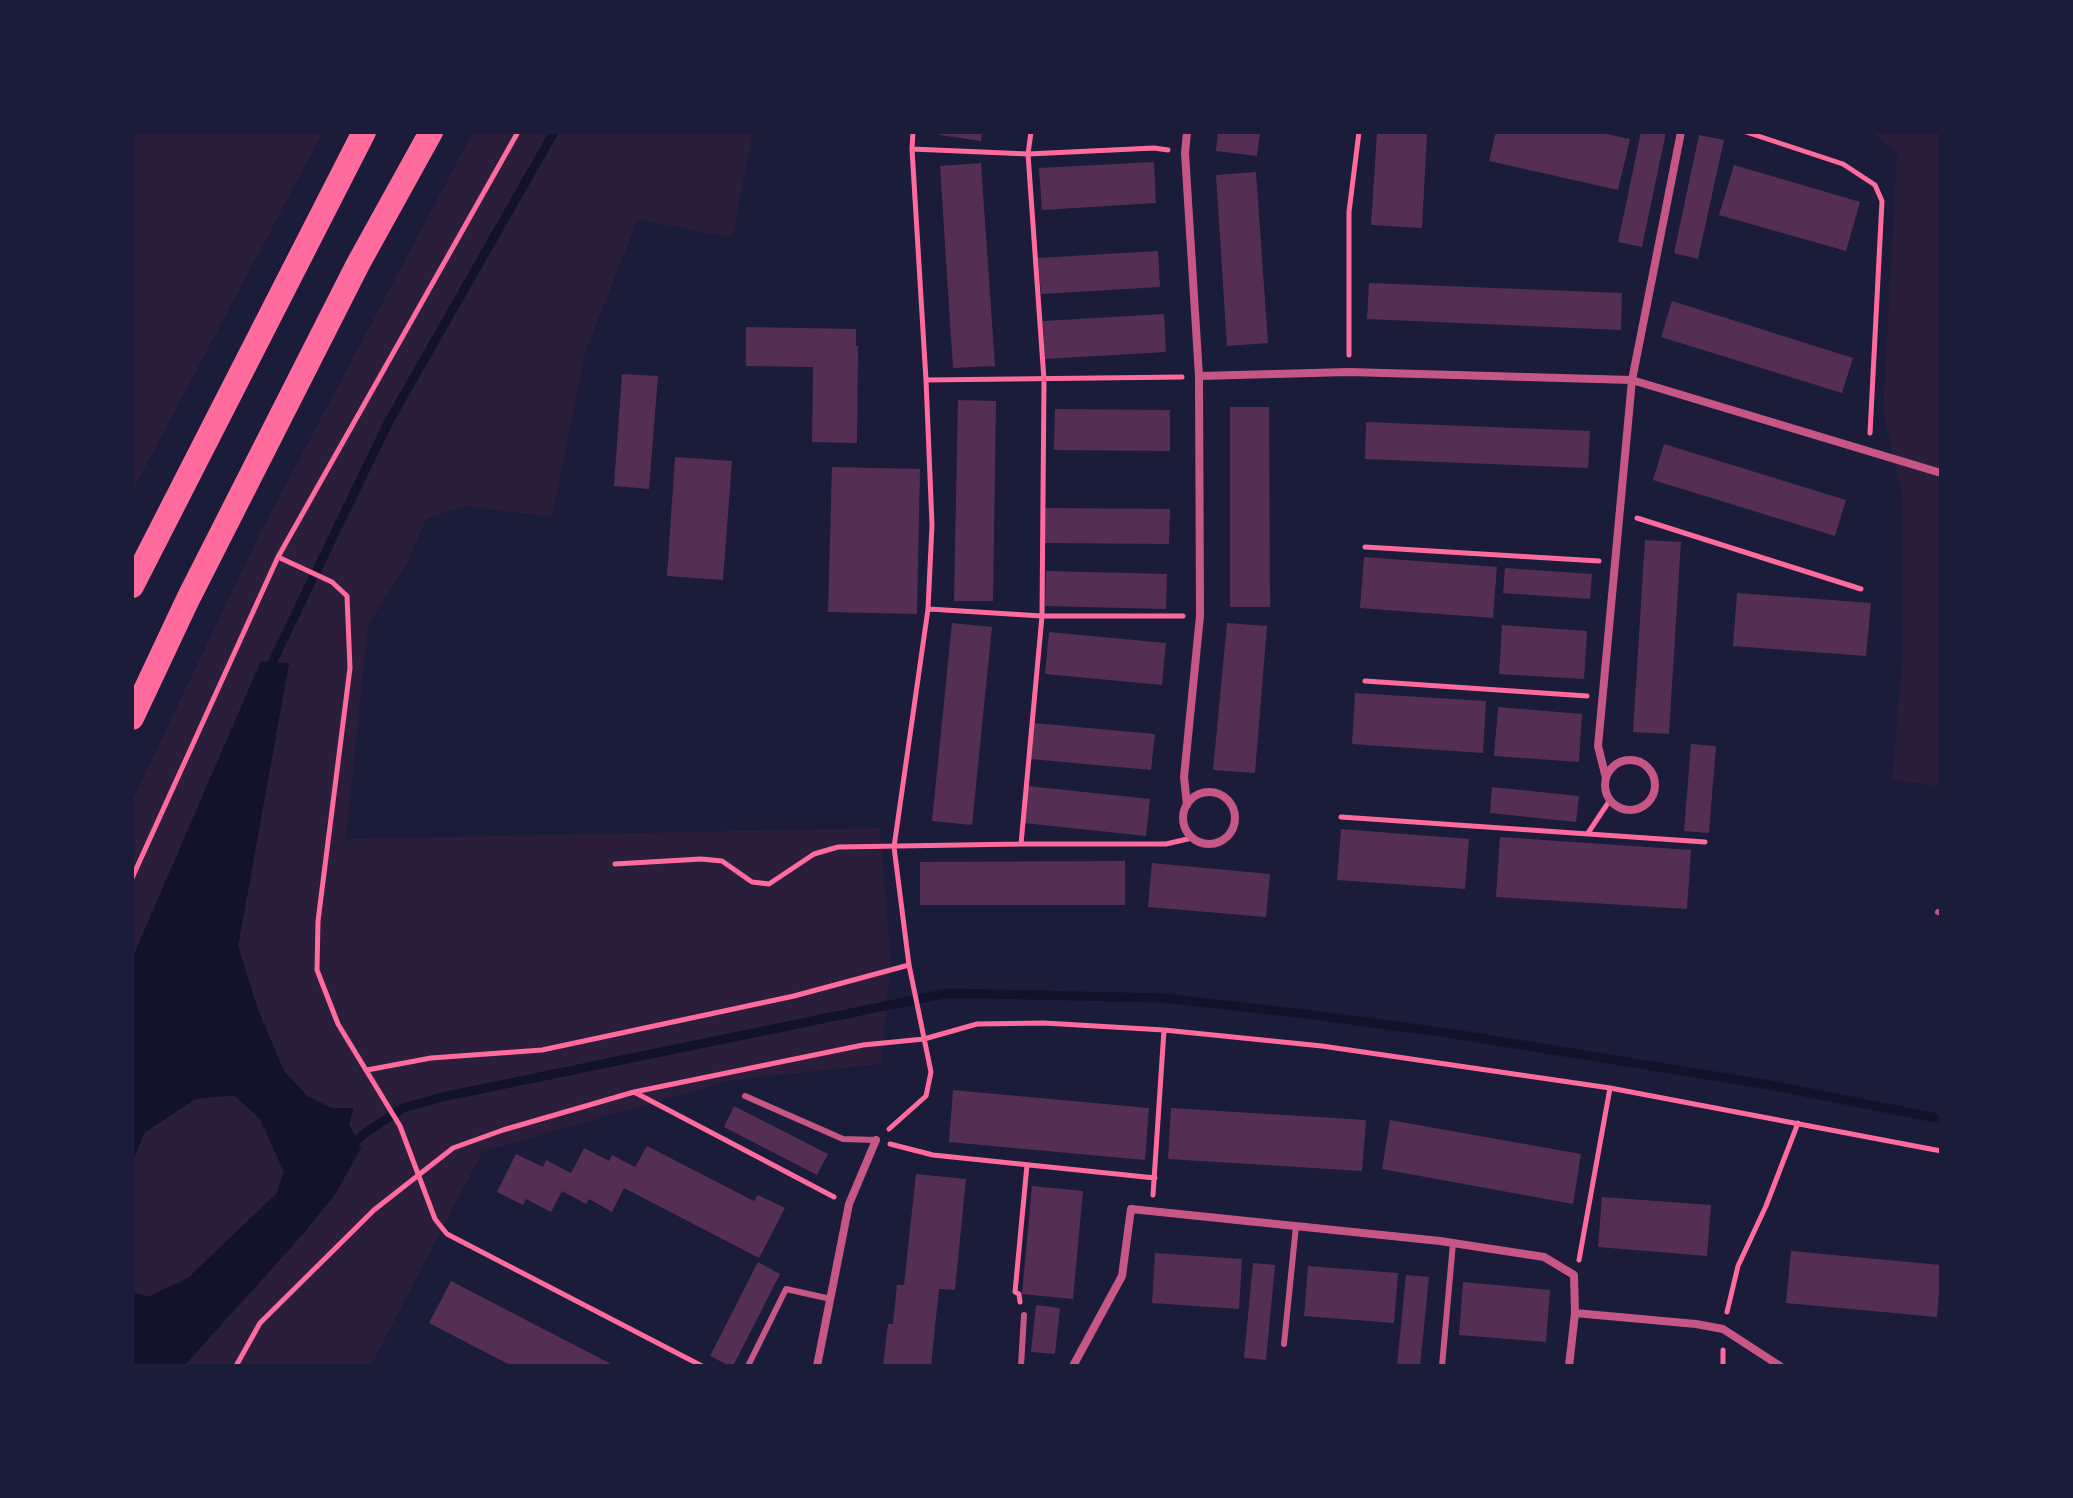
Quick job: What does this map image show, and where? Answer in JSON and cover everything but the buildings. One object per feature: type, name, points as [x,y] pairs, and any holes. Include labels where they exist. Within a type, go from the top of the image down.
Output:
[{"type":"highway","points":[[132,586],[364,132]]},
{"type":"highway","points":[[132,718],[188,599],[337,306],[431,132]]},
{"type":"street","points":[[1187,132],[1185,153],[1199,376],[1200,616],[1184,777],[1187,805],[1183,822],[1192,838],[1208,845],[1225,839],[1235,824],[1229,802],[1213,793],[1201,794],[1187,805]]},
{"type":"street","points":[[1606,778],[1616,764],[1632,760],[1647,767],[1655,781],[1652,798],[1640,809],[1624,810],[1610,800],[1598,746],[1632,380],[1681,132]]},
{"type":"street","points":[[1199,376],[1349,372],[1632,380],[1941,473]]},
{"type":"street","points":[[817,1366],[849,1204],[876,1140]]},
{"type":"street","points":[[1073,1366],[1122,1276],[1131,1209],[1453,1243],[1544,1257],[1574,1275],[1575,1313],[1569,1366]]},
{"type":"street","points":[[1575,1313],[1723,1329],[1780,1366]]},
{"type":"lane","points":[[745,1096],[843,1139],[876,1140]]},
{"type":"lane","points":[[1284,1344],[1296,1226]]},
{"type":"lane","points":[[1442,1366],[1453,1243]]},
{"type":"lane","points":[[748,1366],[786,1289],[831,1299]]},
{"type":"lane","points":[[1021,1366],[1024,1315]]},
{"type":"path","points":[[132,878],[278,557],[518,132]]},
{"type":"path","points":[[876,1140],[926,1096],[931,1072],[909,965],[894,847],[928,609],[932,525],[913,132]]},
{"type":"path","points":[[1021,844],[1042,616],[1044,380],[1028,154],[1031,132]]},
{"type":"path","points":[[1349,372],[1349,212],[1359,132]]},
{"type":"path","points":[[1746,132],[1843,164],[1875,185],[1882,201],[1870,450]]},
{"type":"path","points":[[912,149],[1028,154],[1154,148],[1185,153]]},
{"type":"path","points":[[926,380],[1199,376]]},
{"type":"path","points":[[1618,512],[1861,589]]},
{"type":"path","points":[[1365,547],[1614,562]]},
{"type":"path","points":[[278,557],[332,582],[347,596],[350,668],[318,921],[317,970],[338,1024],[400,1126],[435,1219],[447,1234],[702,1366]]},
{"type":"path","points":[[928,609],[1042,616],[1200,616]]},
{"type":"path","points":[[1365,681],[1602,697]]},
{"type":"path","points":[[1588,834],[1610,800]]},
{"type":"path","points":[[1341,817],[1705,842]]},
{"type":"path","points":[[615,864],[701,859],[722,861],[752,882],[769,884],[814,854],[838,847],[1166,844],[1192,838]]},
{"type":"path","points":[[367,1070],[431,1058],[542,1050],[780,999],[909,965]]},
{"type":"path","points":[[236,1366],[260,1323],[374,1210],[453,1148],[503,1130],[634,1092],[863,1045],[924,1039],[977,1024],[1044,1023],[1164,1030],[1322,1046],[1610,1088],[1941,1151]]},
{"type":"path","points":[[1152,1212],[1164,1030]]},
{"type":"path","points":[[1574,1275],[1582,1253],[1610,1088]]},
{"type":"path","points":[[634,1092],[849,1204]]},
{"type":"path","points":[[1723,1366],[1723,1329],[1738,1266],[1766,1206],[1798,1123]]},
{"type":"path","points":[[876,1140],[933,1155],[1155,1178]]},
{"type":"path","points":[[1024,1315],[1019,1294],[1015,1292],[1027,1165]]},
{"type":"shaded area","points":[[132,132],[323,132],[132,492]]},
{"type":"shaded area","points":[[473,132],[753,132],[732,238],[638,219],[586,350],[552,517],[464,506],[426,519],[407,564],[368,625],[346,839],[880,828],[891,959],[881,1064],[733,1080],[482,1152],[371,1366],[184,1366],[336,1193],[331,1108],[307,1096],[284,1071],[258,1010],[238,946],[289,663],[261,661],[132,959],[132,801],[260,533]]},
{"type":"shaded area","points":[[1873,132],[1941,132],[1941,786],[1892,780],[1903,651],[1902,496],[1883,411],[1897,154]]},
{"type":"shaded area","points":[[261,661],[289,663],[238,946],[258,1010],[284,1071],[307,1096],[331,1108],[354,1108],[349,1124],[361,1148],[336,1193],[303,1234],[184,1366],[132,1366],[132,1292],[148,1297],[188,1278],[277,1193],[284,1172],[260,1119],[234,1095],[196,1099],[145,1132],[132,1161],[132,959]]},
{"type":"shaded area","points":[[234,1095],[260,1118],[284,1172],[277,1193],[188,1278],[148,1297],[132,1292],[132,1161],[145,1132],[196,1098]]},
{"type":"waterway","points":[[267,673],[389,421],[554,132]]},
{"type":"waterway","points":[[349,1147],[403,1108],[442,1097],[948,993],[1163,998],[1306,1014],[1448,1033],[1770,1085],[1941,1119]]}]
